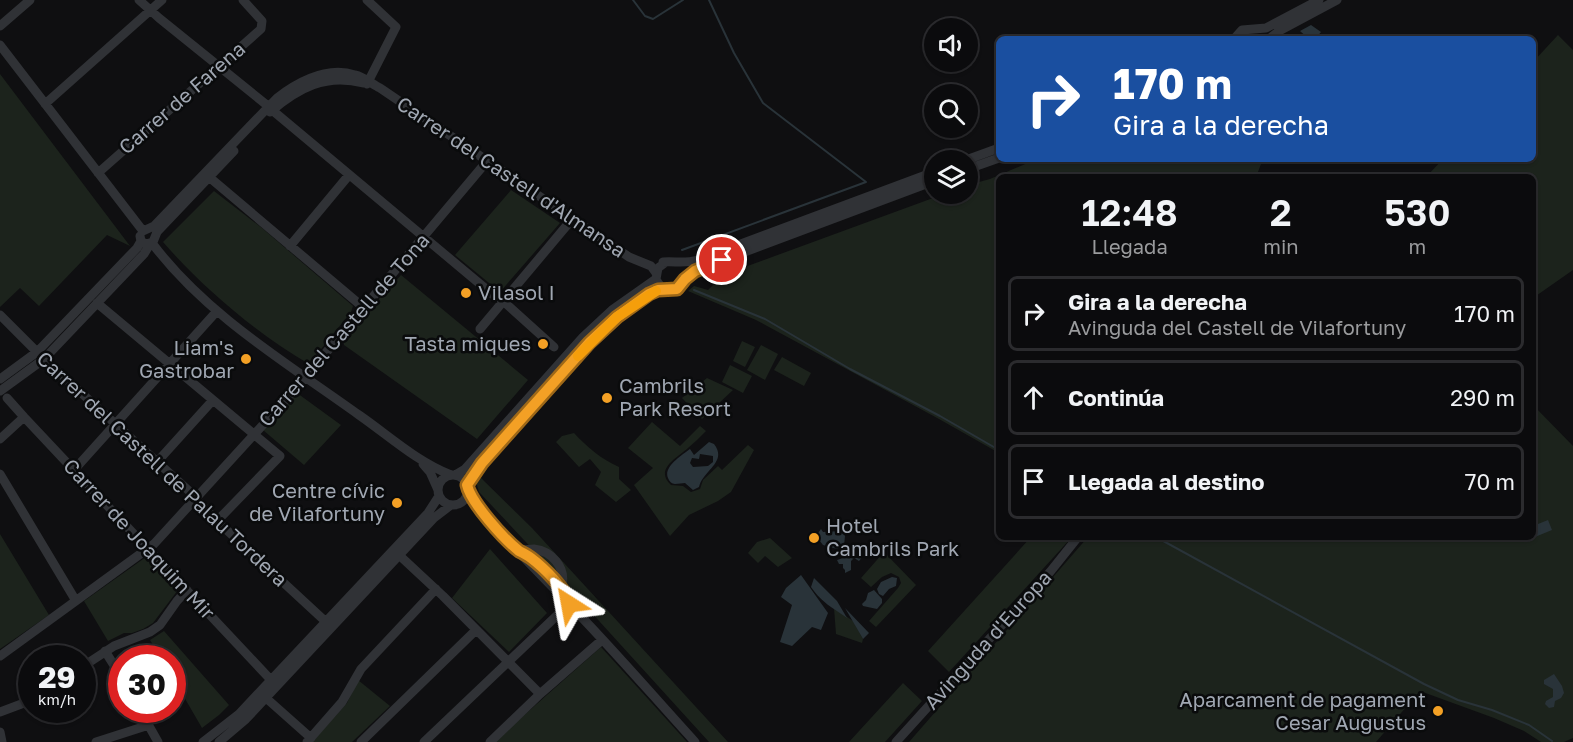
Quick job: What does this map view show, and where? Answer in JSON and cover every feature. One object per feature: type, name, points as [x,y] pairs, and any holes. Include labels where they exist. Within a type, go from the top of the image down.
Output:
[{"type":"street","points":[[0,26],[30,0]]},
{"type":"street","points":[[139,0],[503,301],[554,347]]},
{"type":"street","points":[[45,104],[162,0]]},
{"type":"street","name":"Carrer de Farena","points":[[98,172],[261,29],[262,21],[243,0]]},
{"type":"street","points":[[367,0],[396,27],[367,83]]},
{"type":"street","points":[[1237,36],[1242,30],[1272,26],[1319,0]]},
{"type":"street","points":[[1273,36],[1337,0]]},
{"type":"street","points":[[1255,30],[1260,36]]},
{"type":"street","points":[[0,45],[181,278],[217,311],[306,377],[413,453],[462,478],[487,517],[695,742]]},
{"type":"street","name":"Carrer del Castell d'Almansa","points":[[0,379],[40,355],[97,303],[144,254],[148,238],[270,108],[297,83],[320,75],[339,73],[356,75],[380,88],[630,257],[655,269],[656,276]]},
{"type":"street","name":"Carrer del Castell d'Almansa","points":[[4,394],[137,248],[209,177],[270,108]]},
{"type":"street","points":[[978,156],[996,149]]},
{"type":"street","points":[[978,165],[996,159]]},
{"type":"street","name":"Carrer del Castell de Tona","points":[[0,656],[148,549],[306,377],[488,160]]},
{"type":"street","points":[[290,246],[350,175]]},
{"type":"street","points":[[203,742],[239,714],[421,520],[438,493],[441,480],[465,469],[583,337],[612,310],[656,276],[660,265],[666,262],[678,264],[698,260],[924,176]]},
{"type":"street","points":[[209,177],[364,308]]},
{"type":"street","points":[[219,742],[246,719],[441,511],[465,499],[468,488],[482,463],[589,343],[617,317],[653,292],[677,289],[685,279],[702,268],[924,185]]},
{"type":"street","points":[[480,329],[573,218]]},
{"type":"street","name":"Carrer del Castell d'Almansa","points":[[644,263],[666,262]]},
{"type":"street","points":[[678,264],[683,269],[685,279]]},
{"type":"street","points":[[656,276],[659,285],[664,289]]},
{"type":"street","points":[[97,303],[280,456],[217,521]]},
{"type":"street","points":[[74,470],[217,311]]},
{"type":"street","name":"Carrer del Castell de Palau Tordera","points":[[0,315],[40,355],[196,497],[217,521],[325,621]]},
{"type":"street","name":"Carrer de Joaquim Mir","points":[[4,394],[271,680]]},
{"type":"street","points":[[157,462],[213,400]]},
{"type":"street","points":[[0,439],[24,417]]},
{"type":"street","points":[[413,453],[430,472],[438,493],[445,503],[474,508],[487,517]]},
{"type":"street","points":[[0,474],[76,601]]},
{"type":"street","name":"Avinguda d'Europa","points":[[896,742],[1050,572],[1076,540]]},
{"type":"street","points":[[519,551],[535,549],[550,556],[561,569],[564,579],[562,585],[559,586]]},
{"type":"street","points":[[519,551],[530,557],[559,586],[568,596],[569,604]]},
{"type":"street","points":[[399,555],[540,693]]},
{"type":"street","points":[[533,567],[542,572],[556,587],[559,586]]},
{"type":"street","points":[[266,698],[309,740],[342,702],[361,669],[436,589]]},
{"type":"street","points":[[96,657],[160,625],[187,590]]},
{"type":"street","points":[[424,742],[569,604]]},
{"type":"street","points":[[361,742],[477,630]]},
{"type":"street","points":[[490,742],[540,693],[602,640]]},
{"type":"street","points":[[105,651],[108,656]]},
{"type":"street","points":[[0,712],[18,705]]},
{"type":"street","points":[[96,742],[149,725],[158,742]]},
{"type":"street","points":[[0,732],[2,742]]},
{"type":"shaded area","points":[[1311,25],[1321,32],[1318,36],[1306,36],[1300,31]]},
{"type":"shaded area","points":[[1558,35],[1573,50],[1573,270],[1536,296],[1536,174],[1429,174],[1440,162],[1536,162],[1536,59]]},
{"type":"shaded area","points":[[0,74],[130,246],[107,235],[39,306],[20,288],[0,307]]},
{"type":"shaded area","points":[[1030,162],[1262,162],[1257,174],[1002,174]]},
{"type":"shaded area","points":[[996,176],[996,451],[756,320],[688,291],[694,286],[708,290],[723,275],[924,201],[924,204],[978,204],[978,182]]},
{"type":"shaded area","points":[[511,190],[560,223],[500,292],[455,255]]},
{"type":"shaded area","points":[[214,191],[262,228],[353,306],[351,312],[309,364],[269,338],[231,309],[163,242]]},
{"type":"shaded area","points":[[401,275],[528,380],[477,439],[344,345],[343,338]]},
{"type":"shaded area","points":[[742,341],[755,347],[745,367],[733,361]]},
{"type":"shaded area","points":[[761,345],[778,354],[765,380],[747,370]]},
{"type":"shaded area","points":[[782,357],[811,373],[804,386],[774,370]]},
{"type":"shaded area","points":[[730,365],[752,376],[743,393],[722,382]]},
{"type":"shaded area","points":[[707,378],[733,390],[702,419],[682,398]]},
{"type":"shaded area","points":[[297,393],[341,425],[304,465],[263,430]]},
{"type":"shaded area","points":[[1536,408],[1573,446],[1573,738],[1564,742],[1541,742],[1524,731],[1494,718],[1420,691],[1376,742],[909,742],[1085,540],[1536,540]]},
{"type":"shaded area","points":[[652,422],[680,446],[700,426],[706,431],[666,469],[666,479],[671,485],[683,486],[691,492],[700,489],[703,480],[718,466],[722,470],[748,445],[754,450],[731,492],[689,515],[670,536],[634,485],[653,468],[628,448]]},
{"type":"shaded area","points":[[574,433],[595,452],[619,467],[619,479],[631,490],[616,502],[595,485],[601,472],[590,459],[579,467],[556,442],[562,436]]},
{"type":"shaded area","points":[[709,442],[714,444],[718,450],[716,461],[699,487],[693,490],[685,483],[671,482],[667,474],[671,466],[690,449],[694,455]],"holes":[[[700,454],[713,456],[713,462],[708,466],[693,467],[690,463],[692,458],[699,459]]]},
{"type":"shaded area","points":[[480,477],[532,528],[728,742],[709,742],[479,492],[476,482]]},
{"type":"shaded area","points":[[1548,520],[1552,530],[1536,537],[1536,525]]},
{"type":"shaded area","points":[[821,529],[823,532],[842,531],[845,536],[844,546],[837,549],[823,545],[816,536]]},
{"type":"shaded area","points":[[0,534],[49,615],[0,649]]},
{"type":"shaded area","points":[[770,538],[792,558],[778,567],[765,556],[758,563],[748,553],[757,542]]},
{"type":"shaded area","points":[[1028,540],[1069,540],[949,672],[928,651]]},
{"type":"shaded area","points":[[856,543],[863,547],[865,554],[859,561],[854,558],[851,561],[851,570],[845,573],[843,564],[839,564],[837,560],[846,557],[851,546]]},
{"type":"shaded area","points":[[490,549],[547,613],[509,652],[452,598]]},
{"type":"shaded area","points":[[884,552],[916,585],[876,627],[869,621],[901,583],[899,577],[891,573],[882,577],[871,587],[861,578]]},
{"type":"shaded area","points":[[146,557],[178,590],[153,623],[143,629],[124,633],[108,641],[84,601]]},
{"type":"shaded area","points":[[801,575],[828,613],[821,630],[812,627],[792,646],[780,642],[792,605],[781,597],[786,588]]},
{"type":"shaded area","points":[[892,577],[897,578],[896,586],[889,589],[883,596],[879,594],[877,589],[881,582]]},
{"type":"shaded area","points":[[814,578],[837,601],[847,618],[815,593],[811,587]]},
{"type":"shaded area","points":[[874,590],[882,599],[882,603],[877,609],[863,606],[868,593]]},
{"type":"shaded area","points":[[834,608],[853,621],[863,639],[862,643],[836,634]]},
{"type":"shaded area","points":[[845,608],[869,633],[863,639]]},
{"type":"shaded area","points":[[164,631],[176,645],[153,645],[150,640]]},
{"type":"shaded area","points":[[601,647],[687,742],[494,742]]},
{"type":"shaded area","points":[[186,656],[229,705],[202,728],[186,700]]},
{"type":"shaded area","points":[[1554,674],[1564,693],[1555,701],[1554,707],[1549,708],[1545,704],[1553,697],[1553,689],[1544,684],[1544,680]]},
{"type":"shaded area","points":[[358,680],[390,706],[352,742],[312,742],[347,703]]},
{"type":"shaded area","points":[[903,683],[922,701],[885,742],[849,742]]},
{"type":"waterway","points":[[633,0],[645,16],[653,19],[683,0]]},
{"type":"waterway","points":[[682,250],[866,182],[763,103],[734,53],[709,0]]},
{"type":"waterway","points":[[694,290],[765,319],[850,369],[996,448]]},
{"type":"waterway","points":[[1161,540],[1424,684],[1458,700],[1492,710],[1529,725],[1552,741]]},
{"type":"slow traffic","points":[[578,356],[617,317],[656,291]]},
{"type":"place","name":"Vilasol I","points":[[466,293]]},
{"type":"place","name":"Tasta miques","points":[[543,344]]},
{"type":"place","name":"Liam's Gastrobar","points":[[246,359]]},
{"type":"place","name":"Cambrils Park Resort","points":[[607,398]]},
{"type":"place","name":"Centre cívic de Vilafortuny","points":[[397,503]]},
{"type":"place","name":"Hotel Cambrils Park","points":[[814,538]]},
{"type":"place","name":"Aparcament de pagament Cesar Augustus","points":[[1438,711]]},
{"type":"route","points":[[569,604],[568,596],[547,573],[530,557],[519,551],[487,517],[475,503],[467,485],[482,463],[589,343],[617,317],[649,294],[658,290],[677,289],[695,271],[722,260]]}]
